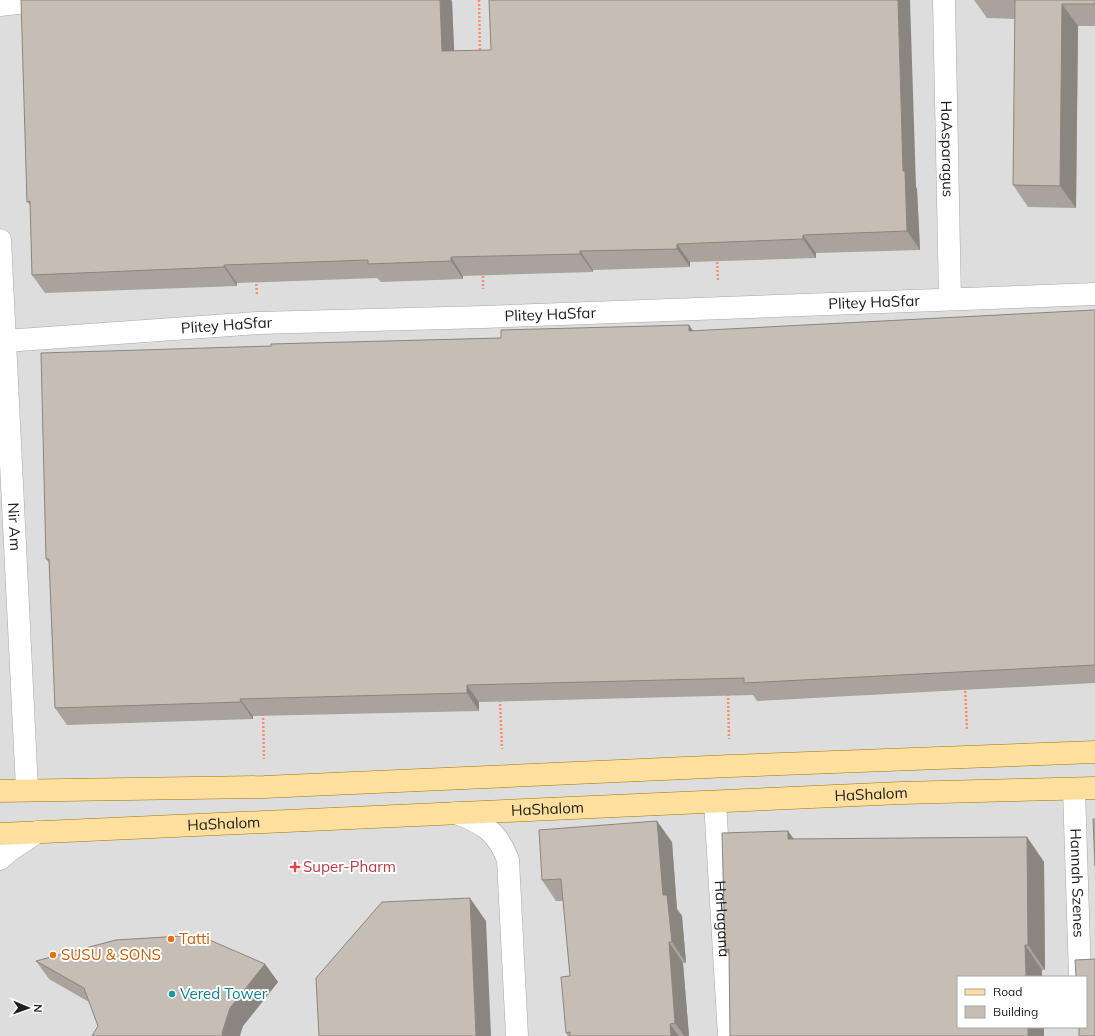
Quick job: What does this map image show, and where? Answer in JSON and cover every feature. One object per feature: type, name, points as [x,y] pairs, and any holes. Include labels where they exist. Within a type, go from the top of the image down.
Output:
[{"type":"main road","points":[[0,791],[27,789],[264,787],[730,766],[1095,752]]},
{"type":"main road","name":"HaShalom","points":[[0,834],[901,793],[1084,789]]},
{"type":"street","points":[[0,5],[43,0]]},
{"type":"street","name":"HaAsparagus","points":[[944,0],[950,299]]},
{"type":"street","name":"Nir Am","points":[[0,240],[27,789]]},
{"type":"street","name":"Plitey HaSfar","points":[[5,341],[258,323],[484,317],[1095,294]]},
{"type":"street","name":"Hannah Szenes","points":[[1080,976],[1084,789]]},
{"type":"street","name":"HaHagana","points":[[715,802],[729,1036]]},
{"type":"street","points":[[456,813],[484,825],[503,846],[508,860],[517,1036]]},
{"type":"street","points":[[0,859],[37,832]]},
{"type":"path","points":[[479,0],[480,56]]},
{"type":"path","points":[[716,252],[720,307]]},
{"type":"path","points":[[483,269],[484,317]]},
{"type":"path","points":[[256,276],[258,323]]},
{"type":"path","points":[[728,686],[730,766]]},
{"type":"path","points":[[965,686],[968,758]]},
{"type":"path","points":[[500,697],[504,776]]},
{"type":"path","points":[[263,707],[264,787]]},
{"type":"shaded area","points":[[0,0],[1095,0],[1095,1036],[0,1036]]},
{"type":"building","points":[[21,0],[440,0],[442,51],[491,50],[489,0],[898,0],[903,171],[905,171],[907,231],[803,235],[803,239],[677,244],[677,249],[580,251],[580,254],[451,257],[451,261],[368,264],[368,260],[224,265],[224,267],[32,275],[30,201],[27,202]]},
{"type":"building","points":[[1015,0],[1095,0],[1095,4],[1062,4],[1060,186],[1013,185]]},
{"type":"building","points":[[1095,310],[1095,665],[744,683],[744,678],[467,685],[467,693],[240,699],[241,702],[55,708],[49,559],[46,559],[41,353],[271,346],[271,344],[501,338],[501,330],[689,325],[689,331]]},
{"type":"building","points":[[1093,819],[1095,819],[1095,866]]},
{"type":"building","points":[[657,821],[663,895],[667,895],[672,942],[669,942],[675,1023],[670,1024],[671,1036],[570,1036],[570,1032],[566,1033],[561,977],[570,976],[561,879],[542,880],[539,830]]},
{"type":"building","points":[[788,831],[788,839],[1027,837],[1028,945],[1025,945],[1026,976],[957,976],[957,1028],[1028,1028],[1028,1036],[730,1036],[729,949],[725,950],[722,833]]},
{"type":"building","points":[[470,898],[476,1036],[319,1036],[316,978],[382,902]]},
{"type":"building","name":"Vered Tower","points":[[198,935],[265,964],[230,1008],[222,1033],[223,1036],[92,1036],[98,1026],[84,988],[36,961],[116,940]]},
{"type":"building","points":[[1095,959],[1095,1036],[1079,1036],[1079,1028],[1087,1028],[1087,976],[1076,976],[1075,960]]},
{"type":"place","name":"Super-Pharm","points":[[295,867]]},
{"type":"place","name":"Tatti","points":[[171,939]]},
{"type":"place","name":"SUSU & SONS","points":[[53,955]]},
{"type":"place","name":"Vered Tower","points":[[172,994]]}]
